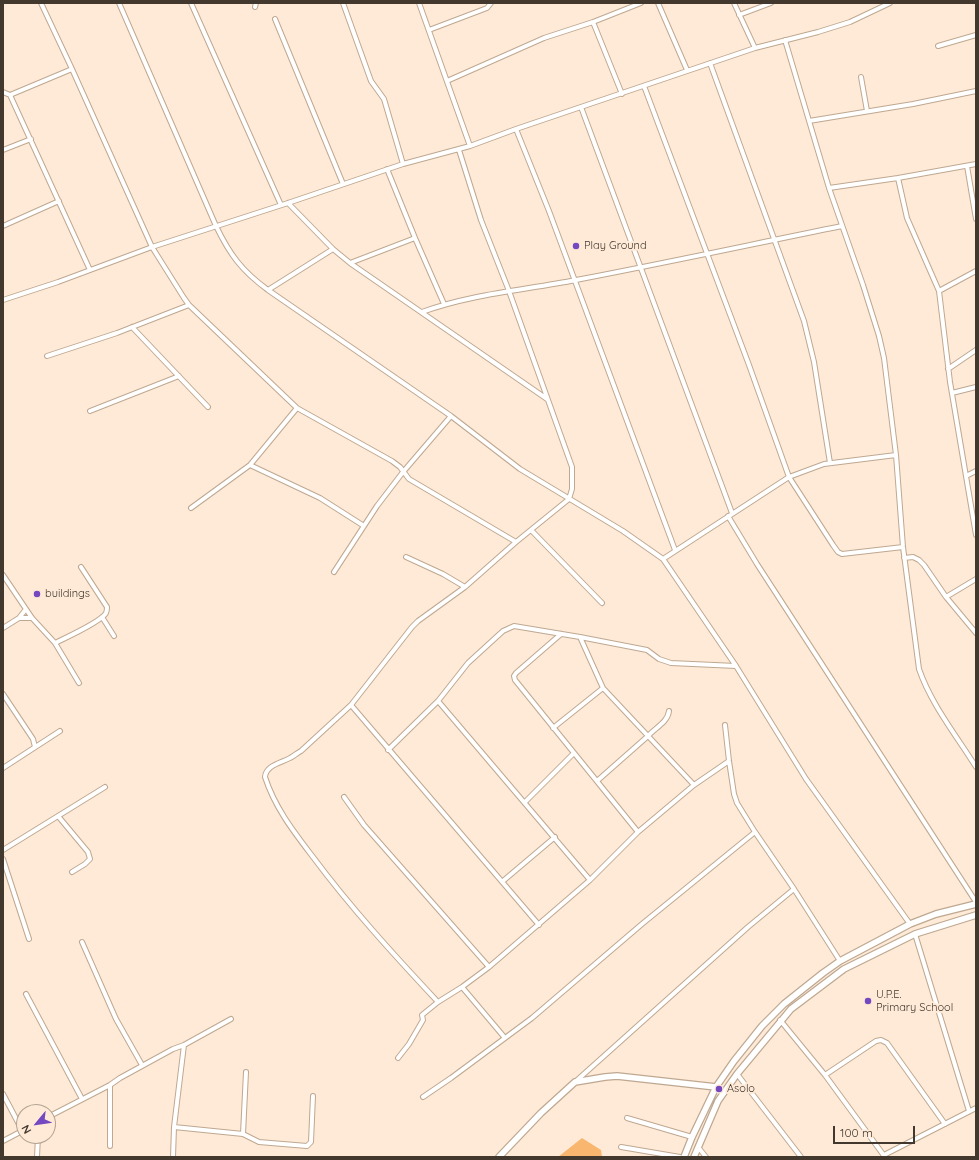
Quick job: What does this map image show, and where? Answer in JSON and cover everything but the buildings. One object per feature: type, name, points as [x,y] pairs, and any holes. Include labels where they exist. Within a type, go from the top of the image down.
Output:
[{"type":"street","points":[[41,3],[152,247],[189,305],[297,408],[392,461],[400,467],[410,480],[516,542]]},
{"type":"street","points":[[119,3],[216,226],[226,247],[241,267],[253,279],[268,290],[451,416],[520,469],[623,531],[663,559],[736,666],[806,779],[910,924]]},
{"type":"street","points":[[191,3],[281,205]]},
{"type":"street","points":[[343,3],[371,81],[384,99],[403,164]]},
{"type":"street","points":[[419,3],[470,146]]},
{"type":"street","points":[[429,30],[486,8],[491,3]]},
{"type":"street","points":[[447,82],[544,38],[593,22],[641,3]]},
{"type":"street","points":[[658,3],[687,70]]},
{"type":"street","points":[[734,3],[755,48]]},
{"type":"street","points":[[739,15],[771,3]]},
{"type":"street","points":[[3,300],[152,247],[387,169],[459,150],[687,70],[755,48],[850,22],[890,3]]},
{"type":"street","points":[[275,19],[343,184]]},
{"type":"street","points":[[593,22],[622,94]]},
{"type":"street","points":[[938,46],[976,34]]},
{"type":"street","points":[[785,40],[829,188],[879,336],[888,388],[896,455],[904,558],[919,668],[924,684],[976,767]]},
{"type":"street","points":[[710,63],[804,321],[814,362],[830,463]]},
{"type":"street","points":[[3,92],[10,94],[72,69]]},
{"type":"street","points":[[861,77],[866,111]]},
{"type":"street","points":[[644,86],[749,365],[788,477],[838,552],[842,554],[903,547]]},
{"type":"street","points":[[809,120],[913,104],[976,92]]},
{"type":"street","points":[[10,94],[90,270]]},
{"type":"street","points":[[581,107],[732,513]]},
{"type":"street","points":[[516,129],[550,211],[675,550]]},
{"type":"street","points":[[3,150],[31,139]]},
{"type":"street","points":[[438,1002],[333,884],[284,819],[265,777],[265,772],[269,768],[301,751],[351,705],[412,627],[465,587],[516,542],[569,499],[572,489],[572,467],[509,291],[481,220],[459,150]]},
{"type":"street","points":[[829,188],[898,178],[976,164]]},
{"type":"street","points":[[967,166],[976,219]]},
{"type":"street","points":[[387,169],[444,304]]},
{"type":"street","points":[[898,178],[907,218],[939,291],[948,369],[976,535]]},
{"type":"street","points":[[3,226],[59,201]]},
{"type":"street","points":[[288,203],[333,249],[350,262],[547,399]]},
{"type":"street","points":[[422,312],[444,304],[575,280],[842,226]]},
{"type":"street","points":[[350,262],[415,238]]},
{"type":"street","points":[[268,290],[333,249]]},
{"type":"street","points":[[939,291],[976,271]]},
{"type":"street","points":[[46,356],[132,327],[189,305]]},
{"type":"street","points":[[132,327],[208,407]]},
{"type":"street","points":[[948,369],[976,350]]},
{"type":"street","points":[[90,411],[179,376]]},
{"type":"street","points":[[952,393],[976,387]]},
{"type":"street","points":[[191,508],[250,465],[297,408]]},
{"type":"street","points":[[334,572],[377,506],[403,472],[451,416]]},
{"type":"street","points":[[663,559],[788,477],[830,463],[896,455]]},
{"type":"street","points":[[250,465],[320,498],[364,526]]},
{"type":"street","points":[[966,476],[976,471]]},
{"type":"street","points":[[684,1157],[716,1087],[734,1061],[784,1004],[840,961],[910,924],[936,914],[976,903],[757,564],[728,516]]},
{"type":"street","points":[[531,530],[602,603]]},
{"type":"street","points":[[406,557],[443,574],[465,587]]},
{"type":"street","points":[[904,558],[913,557],[924,565],[946,598],[976,633]]},
{"type":"street","points":[[55,643],[75,634],[106,613],[107,607],[81,567]]},
{"type":"street","points":[[3,575],[32,618],[55,643],[78,683]]},
{"type":"street","points":[[946,598],[976,579]]},
{"type":"street","points":[[3,628],[19,618],[26,609]]},
{"type":"street","points":[[102,617],[114,636]]},
{"type":"street","points":[[19,618],[32,618]]},
{"type":"street","points":[[388,750],[438,701],[468,663],[507,628],[514,626],[580,636],[647,650],[659,659],[671,663],[736,666]]},
{"type":"street","points":[[562,634],[516,673],[514,676],[515,680],[638,832]]},
{"type":"street","points":[[580,636],[604,688],[694,785]]},
{"type":"street","points":[[553,728],[604,688]]},
{"type":"street","points":[[3,694],[33,739],[35,747]]},
{"type":"street","points":[[438,701],[590,880]]},
{"type":"street","points":[[351,705],[388,750],[503,881],[539,925]]},
{"type":"street","points":[[597,781],[664,721],[667,718],[668,711]]},
{"type":"street","points":[[725,725],[728,761],[737,803],[840,961]]},
{"type":"street","points":[[3,768],[60,731]]},
{"type":"street","points":[[525,802],[574,753]]},
{"type":"street","points":[[398,1058],[409,1044],[423,1020],[422,1016],[438,1002],[462,987],[489,967],[590,880],[638,832],[694,785],[728,761]]},
{"type":"street","points":[[3,850],[105,786]]},
{"type":"street","points":[[344,797],[364,825],[489,967]]},
{"type":"street","points":[[58,816],[88,852],[90,859],[72,872]]},
{"type":"street","points":[[423,1097],[532,1018],[642,924],[755,832]]},
{"type":"street","points":[[503,881],[555,838]]},
{"type":"street","points":[[3,859],[29,939]]},
{"type":"street","points":[[499,1157],[541,1112],[748,927],[794,889]]},
{"type":"street","points":[[694,1157],[718,1100],[780,1020],[791,1009],[844,969],[915,934],[976,915]]},
{"type":"street","points":[[915,934],[969,1111]]},
{"type":"street","points":[[82,942],[116,1020],[142,1065]]},
{"type":"street","points":[[462,987],[505,1038]]},
{"type":"street","points":[[26,994],[82,1099]]},
{"type":"street","points":[[56,1113],[110,1086],[120,1078],[142,1065],[184,1045],[231,1019]]},
{"type":"street","points":[[780,1020],[825,1076],[884,1156],[976,1108]]},
{"type":"street","points":[[825,1076],[876,1041],[882,1040],[887,1043],[945,1124]]},
{"type":"street","points":[[173,1157],[174,1127],[184,1045]]},
{"type":"street","points":[[243,1134],[246,1072]]},
{"type":"street","points":[[737,1074],[801,1157]]},
{"type":"street","points":[[575,1082],[617,1076],[716,1087]]},
{"type":"street","points":[[110,1086],[110,1146]]},
{"type":"street","points":[[3,1094],[16,1117]]},
{"type":"street","points":[[174,1127],[243,1134],[259,1142],[307,1146],[311,1142],[313,1096]]},
{"type":"street","points":[[626,1118],[692,1137]]},
{"type":"street","points":[[3,1141],[16,1134]]},
{"type":"street","points":[[37,1157],[38,1144]]},
{"type":"street","points":[[621,1147],[680,1157]]},
{"type":"street","points":[[698,1147],[706,1157]]},
{"type":"shaded area","points":[[582,1138],[601,1150],[602,1157],[558,1157]]},
{"type":"place","name":"Play Ground","points":[[576,246]]},
{"type":"place","name":"buildings","points":[[37,594]]},
{"type":"place","name":"U.P.E. Primary School","points":[[868,1001]]},
{"type":"place","name":"Asolo","points":[[719,1089]]}]
